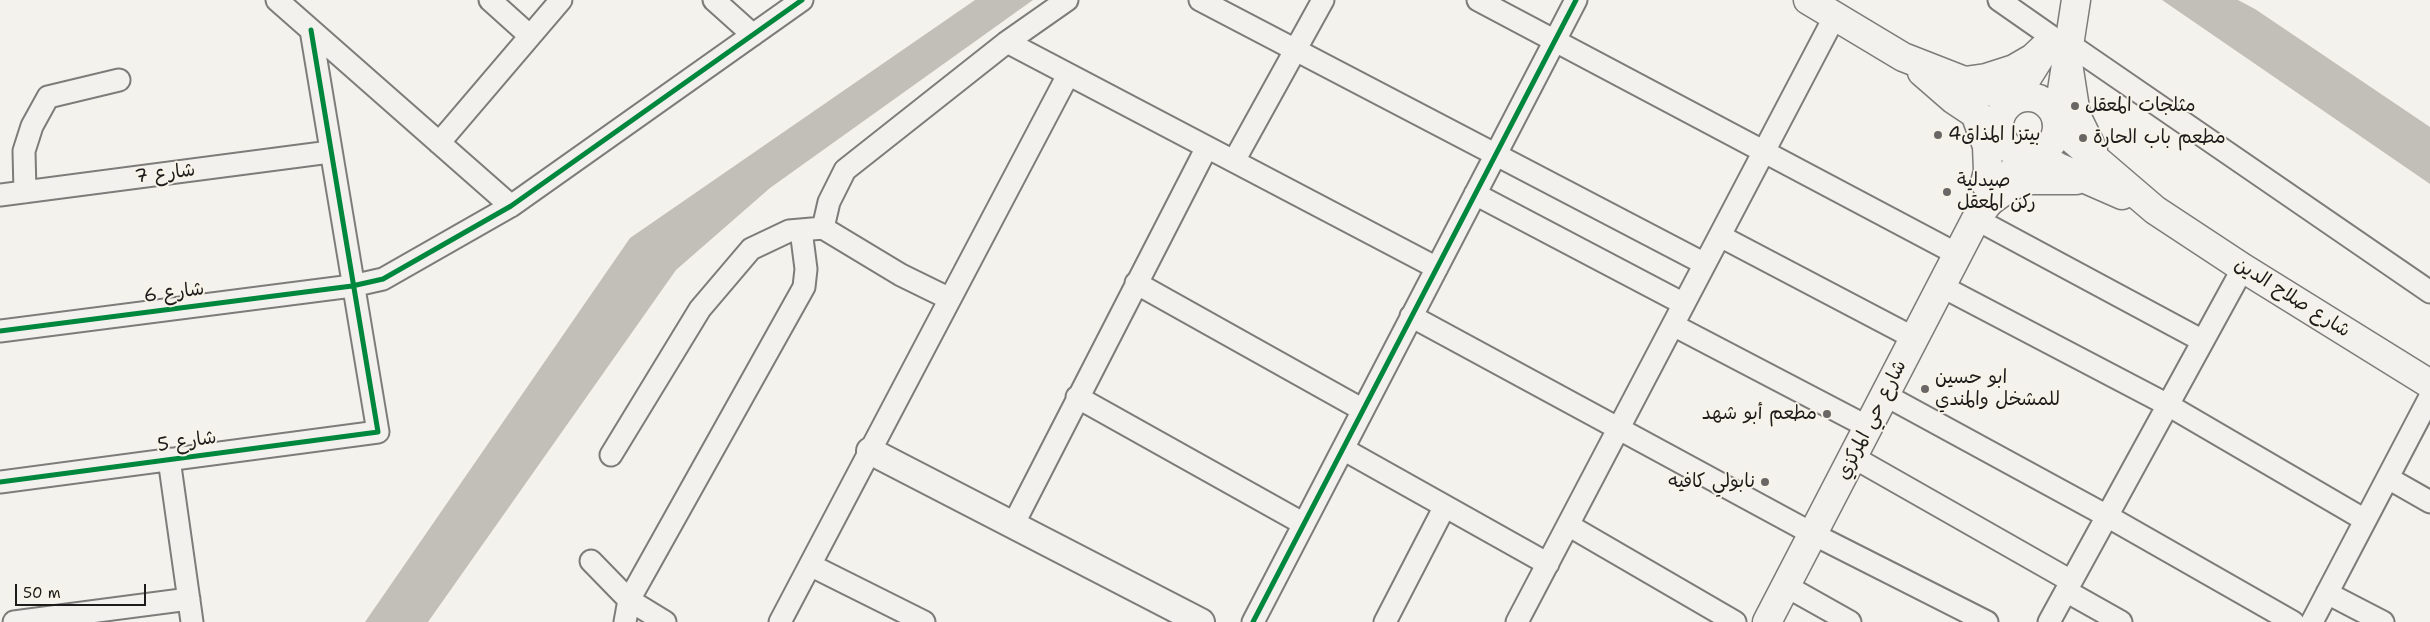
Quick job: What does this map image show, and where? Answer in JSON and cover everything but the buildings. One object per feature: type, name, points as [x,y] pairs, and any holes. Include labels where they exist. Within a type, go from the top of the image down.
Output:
[{"type":"main road","points":[[1808,0],[1904,57],[2013,100],[2021,97],[2038,98],[2051,108],[2057,125]]},
{"type":"main road","points":[[1904,57],[1953,99],[1972,111],[2000,135],[2011,150],[2029,154],[2041,152],[2053,141],[2057,125],[2060,45],[2076,0]]},
{"type":"main road","points":[[1965,81],[1986,78],[2014,69],[2060,45]]},
{"type":"main road","points":[[2000,135],[2001,112],[2060,45]]},
{"type":"main road","points":[[1983,201],[2011,186],[2029,180],[2097,174],[2076,115],[2060,45]]},
{"type":"main road","points":[[1972,111],[1987,146],[1988,171],[1983,201]]},
{"type":"main road","name":"شارع صلاح الدين","points":[[2057,125],[2097,174]]},
{"type":"main road","name":"شارع حي المركزي","points":[[1767,622],[1983,201],[2000,135]]},
{"type":"main road","name":"شارع صلاح الدين","points":[[2029,154],[2097,174],[2243,268],[2430,384]]},
{"type":"main road","name":"شارع حي المركزي","points":[[1983,201],[2029,154]]},
{"type":"street","points":[[277,0],[511,206]]},
{"type":"street","points":[[490,0],[530,36]]},
{"type":"street","points":[[439,143],[561,0]]},
{"type":"street","name":"شارع 6","points":[[0,331],[352,286],[383,279],[511,206],[802,0]]},
{"type":"street","points":[[822,228],[829,202],[845,170],[1007,42],[1067,0]]},
{"type":"street","points":[[1200,0],[1705,264]]},
{"type":"street","points":[[1234,161],[1323,0]]},
{"type":"street","points":[[1478,0],[1957,254]]},
{"type":"street","points":[[1253,622],[1576,0]]},
{"type":"street","points":[[1999,0],[2060,45],[2430,292]]},
{"type":"street","points":[[727,4],[753,34]]},
{"type":"street","points":[[1517,622],[1835,16]]},
{"type":"street","points":[[311,30],[352,286]]},
{"type":"street","points":[[1007,42],[1437,268]]},
{"type":"street","points":[[780,622],[1068,75]]},
{"type":"street","points":[[25,192],[24,150],[32,126],[48,97],[119,80]]},
{"type":"street","points":[[1013,525],[1206,147]]},
{"type":"street","name":"شارع 7","points":[[0,195],[330,152]]},
{"type":"street","points":[[1475,194],[1684,304]]},
{"type":"street","points":[[1983,201],[2203,341]]},
{"type":"street","points":[[611,455],[700,309],[751,249],[789,231],[822,228],[901,275],[950,299]]},
{"type":"street","points":[[625,622],[629,600],[804,287],[806,269],[801,230]]},
{"type":"street","points":[[1720,236],[1914,338]]},
{"type":"street","points":[[2049,622],[2243,268]]},
{"type":"street","points":[[1136,283],[1363,410]]},
{"type":"street","name":"شارع 5","points":[[0,482],[378,432],[352,286]]},
{"type":"street","points":[[1941,286],[2168,405],[2365,520]]},
{"type":"street","points":[[1412,316],[1813,534],[1987,622]]},
{"type":"street","points":[[1673,325],[1868,427]]},
{"type":"street","points":[[1885,395],[2107,516],[2292,622]]},
{"type":"street","points":[[2312,622],[2430,397]]},
{"type":"street","points":[[1077,398],[1304,524]]},
{"type":"street","points":[[1343,449],[1548,564]]},
{"type":"street","points":[[870,451],[1201,622]]},
{"type":"street","points":[[1853,457],[2069,586],[2121,622]]},
{"type":"street","points":[[170,459],[192,622]]},
{"type":"street","points":[[2388,478],[2430,502]]},
{"type":"street","points":[[1385,622],[1445,506]]},
{"type":"street","points":[[1568,525],[1735,622]]},
{"type":"street","points":[[591,561],[629,600],[665,622]]},
{"type":"street","points":[[810,565],[924,622]]},
{"type":"street","points":[[1786,586],[1850,622]]},
{"type":"street","points":[[2327,593],[2383,622]]},
{"type":"street","points":[[14,622],[189,599]]},
{"type":"shaded area","points":[[975,0],[1033,0],[770,188],[676,270],[428,622],[365,622],[630,238]]},
{"type":"shaded area","points":[[2162,0],[2238,0],[2255,9],[2430,127],[2430,184]]},
{"type":"cycle path","points":[[0,331],[352,286],[383,279],[511,206],[802,0]]},
{"type":"cycle path","points":[[1253,622],[1576,0]]},
{"type":"cycle path","points":[[0,482],[378,432],[311,30]]},
{"type":"place","name":"مثلجات المعقل","points":[[2075,106]]},
{"type":"place","name":"بيتزا المذاق4","points":[[1938,135]]},
{"type":"place","name":"مطعم باب الحارة","points":[[2083,138]]},
{"type":"place","name":"صيدلية ركن المعقل","points":[[1947,192]]},
{"type":"place","name":"ابو حسين للمشخل والمندي","points":[[1925,389]]},
{"type":"place","name":"مطعم أبو شهد","points":[[1827,414]]},
{"type":"place","name":"نابولي كافيه","points":[[1765,482]]}]
